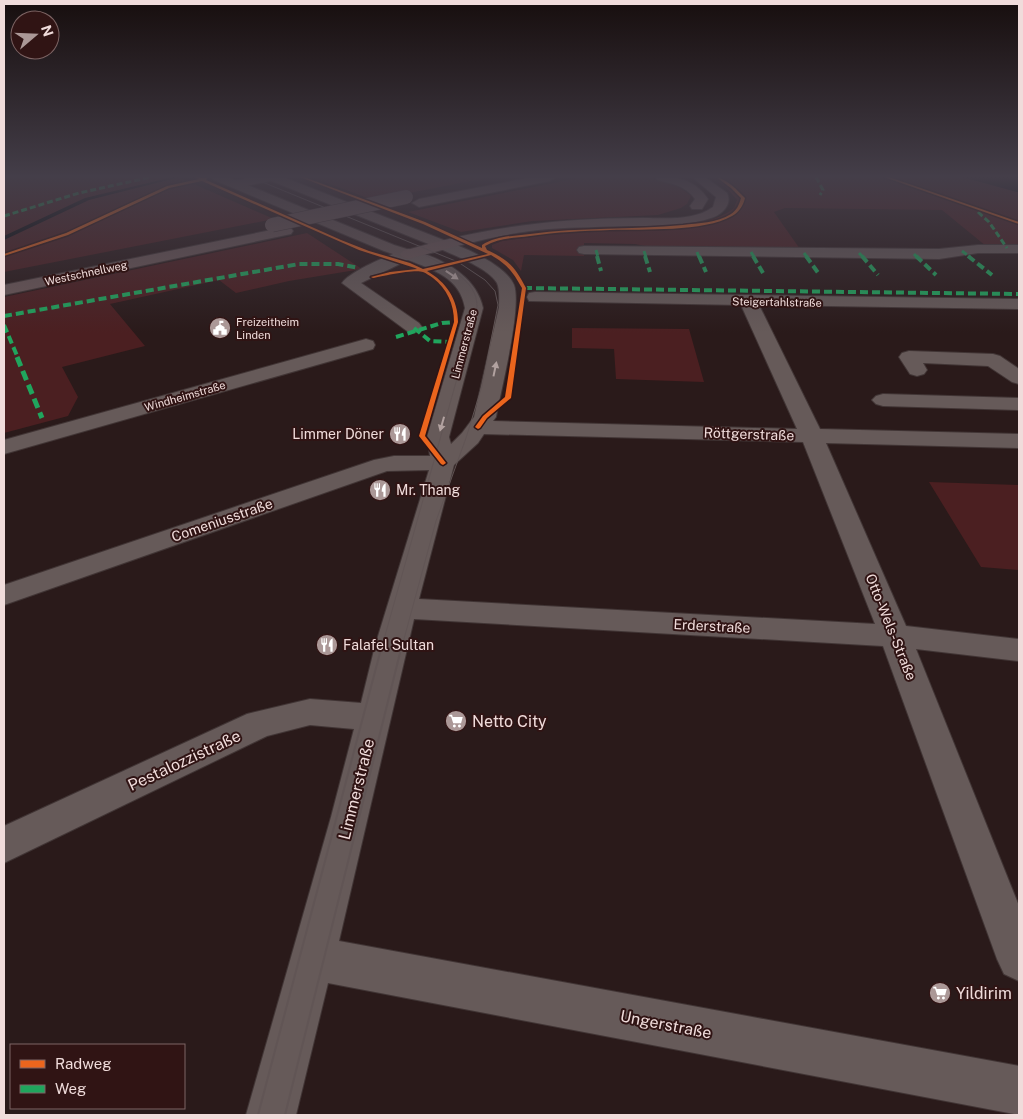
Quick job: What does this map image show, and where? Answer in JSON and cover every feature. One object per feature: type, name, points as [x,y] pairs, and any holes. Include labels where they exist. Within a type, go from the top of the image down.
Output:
[{"type":"highway","name":"Westschnellweg","points":[[4,280],[273,229]]},
{"type":"highway","name":"Westschnellweg","points":[[4,290],[274,229]]},
{"type":"highway","points":[[408,254],[441,244],[508,229]]},
{"type":"main road","name":"Limmerstraße","points":[[344,229],[408,254]]},
{"type":"main road","points":[[404,229],[441,244]]},
{"type":"street","points":[[441,244],[493,271],[504,281],[507,289],[508,307],[485,417],[470,438],[443,463]]},
{"type":"street","points":[[584,250],[939,254],[978,249],[1019,249]]},
{"type":"street","points":[[408,254],[375,268],[350,283],[413,327]]},
{"type":"street","name":"Limmerstraße","points":[[271,1115],[391,646],[443,463],[438,437],[474,308],[471,293],[454,276],[439,267],[408,254]]},
{"type":"street","name":"Steigertahlstraße","points":[[535,298],[1019,304]]},
{"type":"street","name":"Otto-Wels-Straße","points":[[748,302],[812,436],[895,636],[1019,959]]},
{"type":"street","name":"Windheimstraße","points":[[4,447],[366,345]]},
{"type":"street","points":[[917,370],[908,357],[994,360],[1019,378]]},
{"type":"street","points":[[883,400],[1019,404]]},
{"type":"street","name":"Röttgerstraße","points":[[478,427],[1019,441]]},
{"type":"street","name":"Comeniusstraße","points":[[4,595],[382,465],[394,462],[443,463]]},
{"type":"street","name":"Erderstraße","points":[[403,608],[895,636],[1019,650]]},
{"type":"street","name":"Pestalozzistraße","points":[[4,845],[259,724],[310,712],[374,718]]},
{"type":"street","name":"Ungerstraße","points":[[312,958],[1019,1091]]},
{"type":"shaded area","points":[[4,229],[222,229],[4,272]]},
{"type":"shaded area","points":[[454,229],[479,229],[461,232]]},
{"type":"shaded area","points":[[786,229],[800,249],[650,247],[635,244],[584,243],[584,256],[524,255],[521,271],[513,260],[492,248],[492,245],[502,241],[538,236],[540,230]]},
{"type":"shaded area","points":[[965,229],[1019,229],[1019,247],[986,246]]},
{"type":"shaded area","points":[[307,233],[362,269],[289,281],[236,293],[219,280],[110,304],[145,346],[62,367],[78,397],[68,416],[4,433],[4,297]]},
{"type":"shaded area","points":[[572,328],[689,329],[704,382],[616,379],[614,349],[572,348]]},
{"type":"shaded area","points":[[929,482],[1019,485],[1019,570],[981,567]]},
{"type":"waterway","points":[[4,238],[23,229]]},
{"type":"tram line","points":[[378,229],[458,262],[485,280],[495,291],[498,305],[482,386],[466,438],[436,521],[401,650]]},
{"type":"tram line","points":[[381,650],[477,307],[476,297],[466,282],[451,269],[425,255]]},
{"type":"tram line","points":[[258,1115],[381,649]]},
{"type":"tram line","points":[[285,1115],[401,649]]},
{"type":"marked path","points":[[994,229],[1007,248]]},
{"type":"marked path","points":[[596,250],[601,271]]},
{"type":"marked path","points":[[644,251],[650,272]]},
{"type":"marked path","points":[[962,251],[992,275]]},
{"type":"marked path","points":[[697,252],[706,272]]},
{"type":"marked path","points":[[751,252],[763,273]]},
{"type":"marked path","points":[[804,253],[819,274]]},
{"type":"marked path","points":[[859,253],[878,275]]},
{"type":"marked path","points":[[914,254],[936,275]]},
{"type":"marked path","points":[[4,316],[299,264],[338,264],[359,268]]},
{"type":"marked path","points":[[524,288],[1019,294]]},
{"type":"marked path","points":[[396,337],[442,323],[456,322],[455,325]]},
{"type":"marked path","points":[[4,325],[42,418]]},
{"type":"marked path","points":[[414,328],[430,341],[450,342]]},
{"type":"cycle path","points":[[4,255],[77,229]]},
{"type":"cycle path","points":[[313,229],[376,255],[417,267],[438,280],[452,299],[455,306],[456,322],[422,436],[443,463]]},
{"type":"cycle path","points":[[438,229],[506,262],[516,273],[524,288],[508,398],[485,417],[478,427]]},
{"type":"cycle path","points":[[485,251],[483,246],[499,239],[546,232],[606,229]]},
{"type":"cycle path","points":[[373,277],[390,273],[424,270],[492,254]]},
{"type":"place","name":"Freizeitheim Linden","points":[[220,328]]},
{"type":"place","name":"Limmer Döner","points":[[400,434]]},
{"type":"place","name":"Mr. Thang","points":[[380,490]]},
{"type":"place","name":"Falafel Sultan","points":[[327,645]]},
{"type":"place","name":"Netto City","points":[[456,721]]},
{"type":"place","name":"Yildirim","points":[[940,993]]}]
